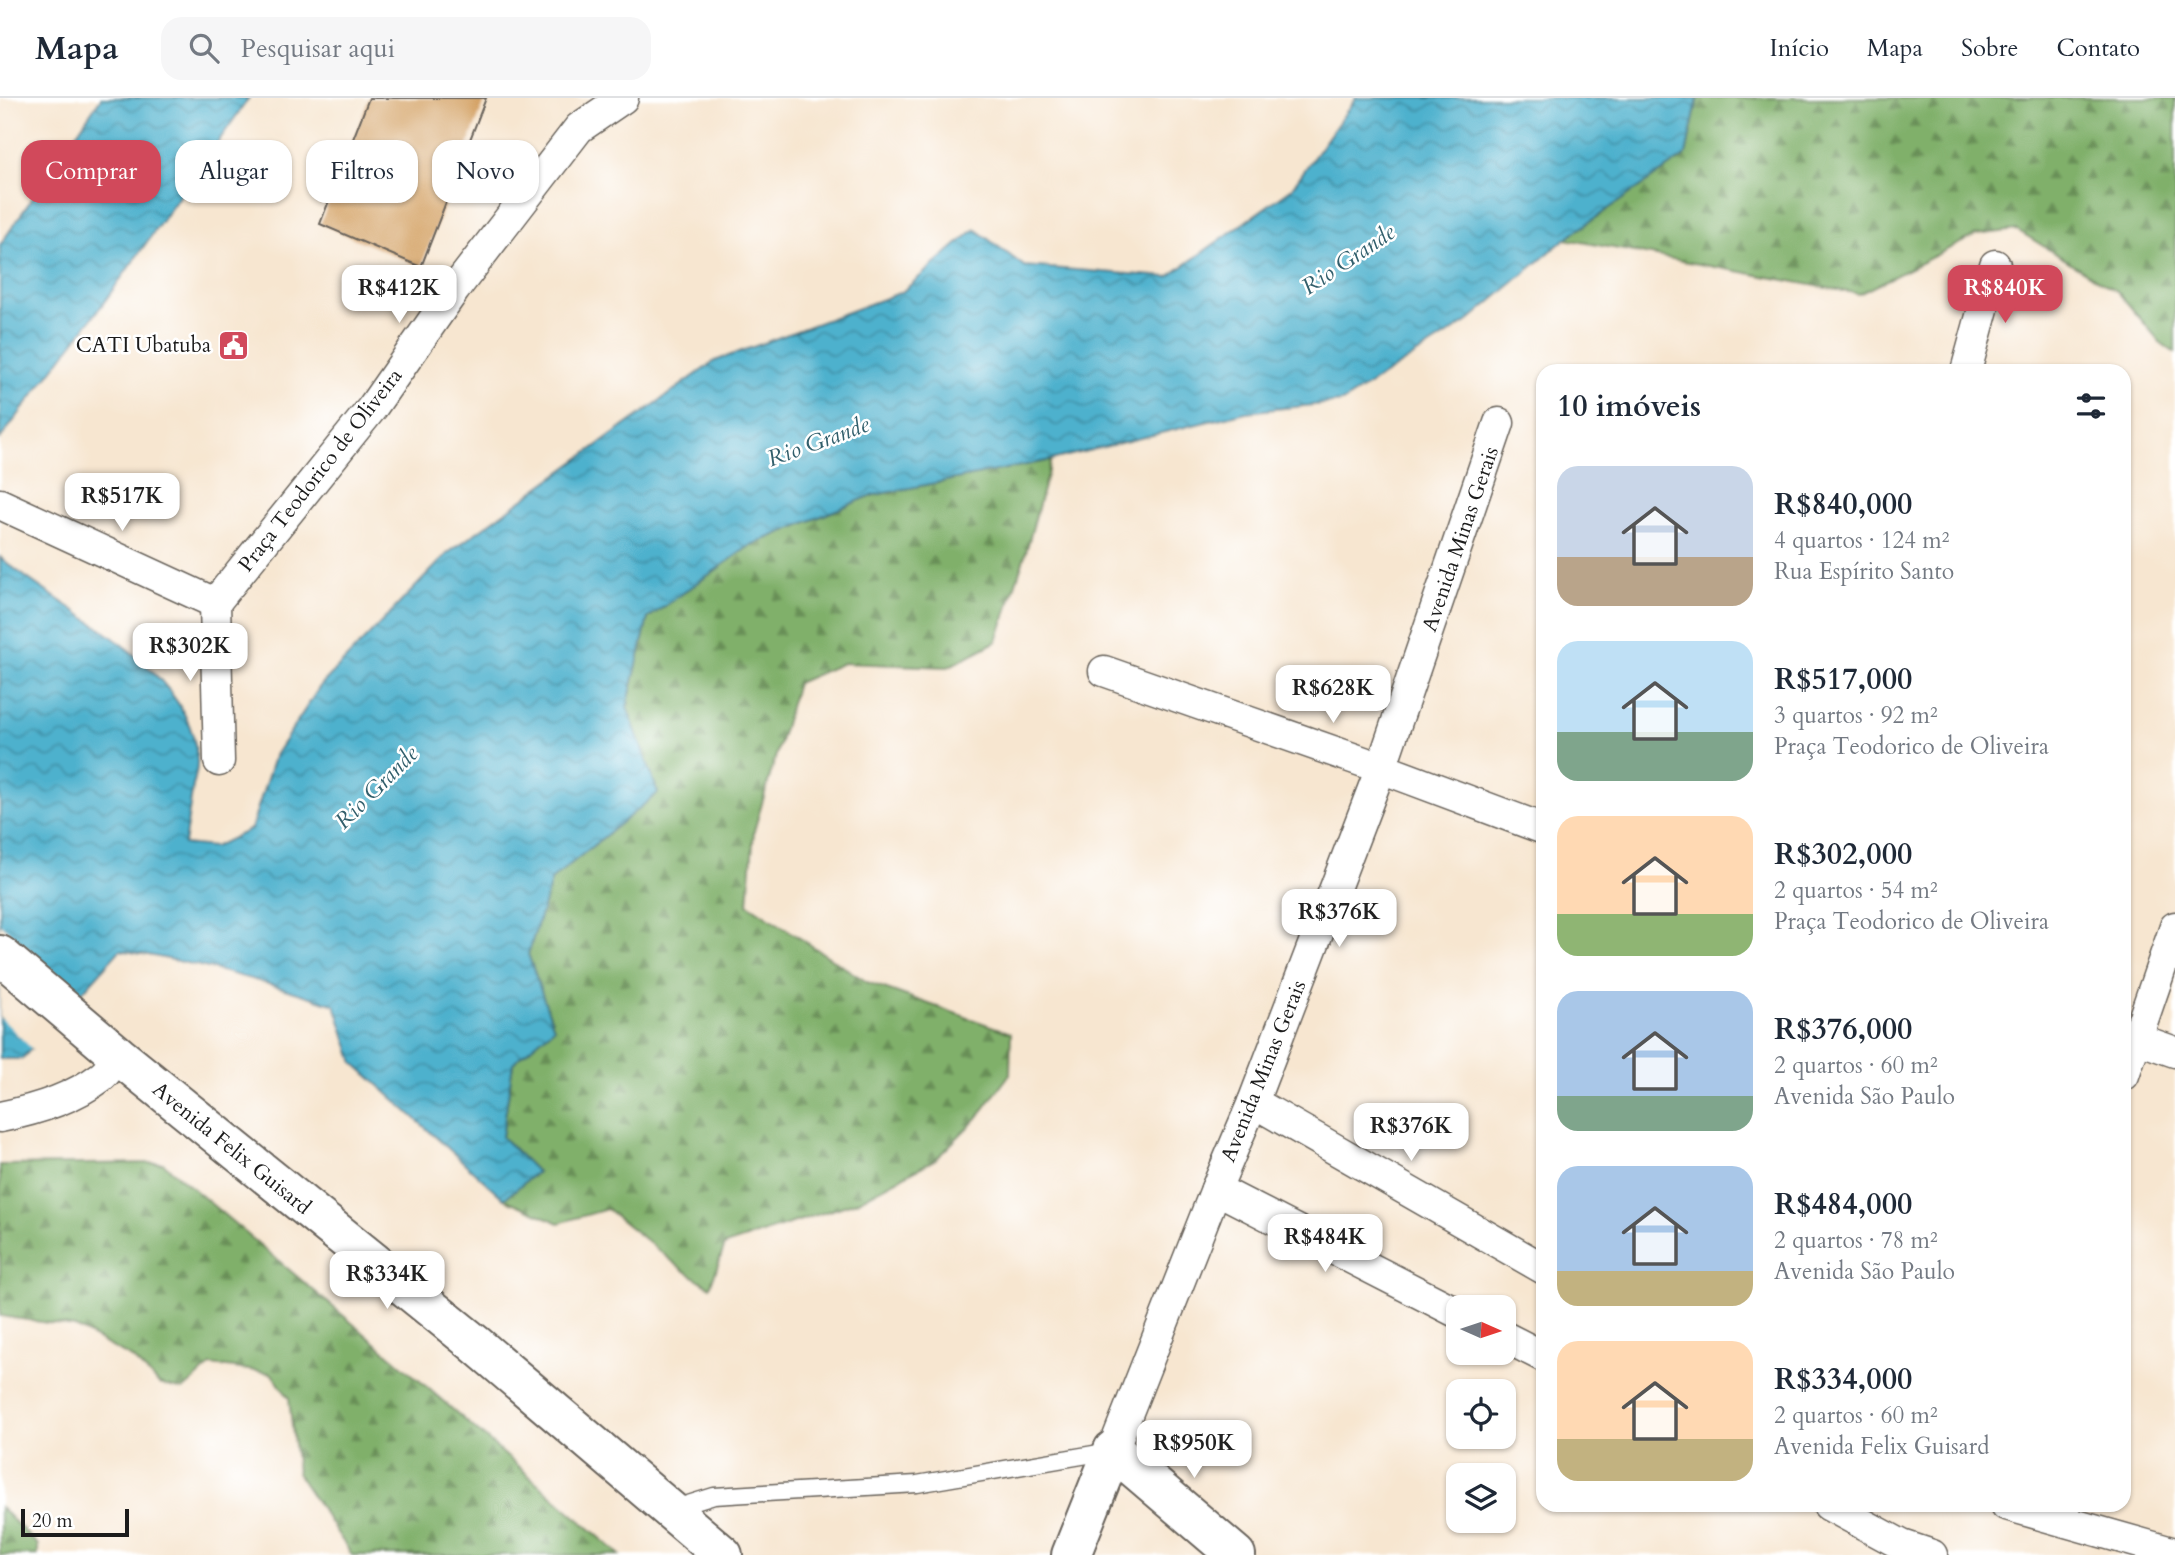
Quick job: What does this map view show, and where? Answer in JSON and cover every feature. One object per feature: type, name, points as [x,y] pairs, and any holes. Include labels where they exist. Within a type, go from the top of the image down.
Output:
[{"type":"main road","name":"Avenida Felix Guisard","points":[[0,955],[119,1056],[474,1343],[723,1555]]},
{"type":"main road","name":"Avenida Minas Gerais","points":[[1071,1555],[1113,1450]]},
{"type":"main road","points":[[1113,1450],[1236,1555]]},
{"type":"street","name":"Praça Teodorico de Oliveira","points":[[215,603],[372,408],[455,289],[579,128],[623,98]]},
{"type":"street","points":[[1968,364],[1995,265]]},
{"type":"street","name":"Avenida Minas Gerais","points":[[1113,1450],[1253,1102],[1381,768],[1499,423]]},
{"type":"street","points":[[4,506],[215,603],[219,761]]},
{"type":"street","points":[[1104,671],[1381,768],[1536,826]]},
{"type":"street","points":[[2131,1034],[2175,927]]},
{"type":"street","points":[[2131,1036],[2175,1052]]},
{"type":"street","points":[[0,1117],[66,1098],[103,1076],[119,1056]]},
{"type":"street","points":[[1253,1102],[1536,1264]]},
{"type":"street","points":[[1216,1189],[1446,1307]]},
{"type":"street","points":[[1516,1343],[1536,1353]]},
{"type":"street","points":[[1841,1512],[1902,1545],[1932,1555]]},
{"type":"street","points":[[2031,1512],[2175,1553]]},
{"type":"lane","points":[[670,1510],[714,1496],[917,1484],[1113,1450]]},
{"type":"green space","points":[[1698,98],[2175,98],[2175,353],[2160,342],[2118,292],[2017,230],[1976,235],[1859,294],[1565,239],[1686,155]]},
{"type":"green space","points":[[1051,460],[1026,552],[997,641],[948,667],[843,663],[797,683],[754,831],[748,904],[867,982],[1011,1033],[1010,1074],[977,1118],[936,1159],[856,1202],[725,1245],[710,1287],[682,1269],[607,1209],[559,1223],[504,1199],[537,1172],[502,1137],[513,1063],[554,1028],[528,954],[552,879],[658,793],[627,707],[648,618],[751,545],[870,496]]},
{"type":"green space","points":[[163,1163],[620,1555],[352,1555],[297,1473],[289,1398],[271,1373],[211,1365],[183,1390],[159,1384],[132,1358],[75,1327],[0,1316],[0,1165]]},
{"type":"green space","points":[[0,1507],[38,1545],[38,1555],[0,1555]]},
{"type":"water","points":[[101,98],[249,98],[219,140],[175,140],[175,202],[105,301],[0,439],[0,245],[29,203],[161,203],[161,140],[72,140]]},
{"type":"water","name":"Rio Grande","points":[[1356,98],[1698,98],[1686,155],[1565,239],[1467,322],[1342,402],[1246,412],[1051,460],[870,496],[751,545],[648,618],[627,707],[658,793],[552,879],[528,954],[554,1028],[513,1063],[502,1137],[537,1172],[504,1199],[354,1063],[335,1005],[255,980],[120,950],[22,1059],[0,1059],[0,557],[120,643],[149,668],[173,696],[190,726],[197,760],[184,844],[214,847],[251,829],[274,757],[321,685],[448,553],[715,361],[902,292],[975,229],[1024,266],[1168,277],[1291,189]]},
{"type":"pier","points":[[0,924],[82,997],[34,1051],[0,1017]]},
{"type":"building","points":[[369,98],[486,98],[470,140],[432,140],[432,203],[446,203],[421,267],[320,224],[328,203],[418,203],[418,140],[353,140]]},
{"type":"place","name":"CATI Ubatuba","points":[[234,345]]}]
